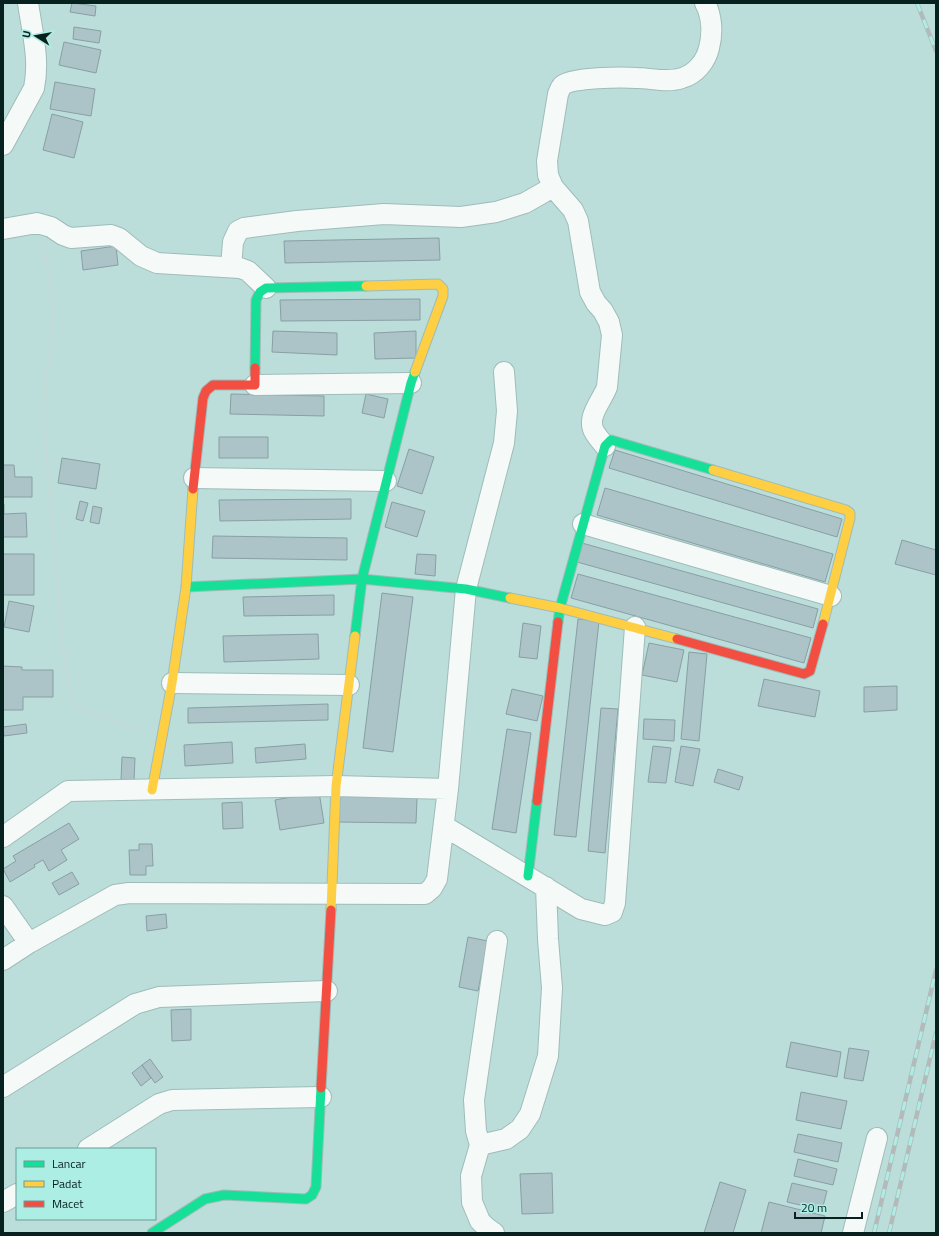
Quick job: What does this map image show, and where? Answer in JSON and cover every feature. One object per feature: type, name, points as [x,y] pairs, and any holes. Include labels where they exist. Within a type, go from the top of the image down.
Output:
[{"type":"street","points":[[3,145],[34,88],[36,78],[37,63],[28,3]]},
{"type":"street","points":[[605,446],[594,432],[592,422],[594,413],[604,395],[608,380],[612,335],[609,322],[590,292],[578,221],[573,210],[553,187],[548,175],[547,161],[558,94],[562,86],[567,82],[577,80],[635,78],[671,80],[682,78],[694,72],[702,64],[708,53],[711,40],[711,25],[708,8],[705,3]]},
{"type":"street","points":[[231,267],[233,242],[238,231],[244,228],[297,221],[384,214],[461,217],[496,212],[525,203],[553,187]]},
{"type":"street","points":[[3,228],[38,223],[51,227],[63,236],[71,238],[111,235],[116,236],[141,256],[157,262],[240,268],[248,272],[266,288]]},
{"type":"street","points":[[152,1233],[206,1199],[216,1196],[224,1195],[306,1199],[312,1195],[316,1187],[332,893],[336,786],[362,579],[411,384],[443,296],[443,289],[438,284],[266,288],[260,292],[256,300],[255,385]]},
{"type":"street","points":[[3,960],[29,943],[115,895],[129,893],[425,894],[432,888],[437,879],[444,826],[466,589],[504,443],[507,411],[504,372]]},
{"type":"street","points":[[152,790],[172,683],[186,587],[194,478],[203,398],[206,391],[214,385],[411,384]]},
{"type":"street","points":[[186,587],[362,579],[466,589],[560,608],[635,627],[804,674],[810,671],[831,596],[850,513],[846,510],[617,441],[611,440],[605,446],[560,608],[528,876]]},
{"type":"street","points":[[194,478],[386,481]]},
{"type":"street","points":[[583,524],[831,596]]},
{"type":"street","points":[[444,826],[581,909],[605,916],[612,912],[615,903],[635,627]]},
{"type":"street","points":[[172,683],[349,685]]},
{"type":"street","points":[[3,837],[68,791],[336,786],[448,789]]},
{"type":"street","points":[[480,1145],[506,1139],[520,1129],[530,1114],[548,1056],[552,988],[546,887]]},
{"type":"street","points":[[3,906],[29,943]]},
{"type":"street","points":[[494,1233],[480,1221],[472,1202],[471,1176],[480,1145],[476,1131],[474,1100],[497,941]]},
{"type":"street","points":[[3,1087],[135,1004],[145,1001],[159,997],[327,991]]},
{"type":"street","points":[[90,1148],[159,1104],[172,1100],[320,1097]]},
{"type":"street","points":[[853,1233],[877,1138]]},
{"type":"street","points":[[3,1202],[16,1195]]},
{"type":"path","points":[[38,223],[49,274],[53,307],[52,341],[46,380],[44,420],[63,648],[71,695],[75,704],[83,710],[162,736]]},
{"type":"building","points":[[72,3],[96,6],[95,16],[70,12]]},
{"type":"building","points":[[74,27],[101,31],[99,43],[73,39]]},
{"type":"building","points":[[64,42],[101,50],[96,73],[59,65]]},
{"type":"building","points":[[55,82],[95,89],[91,116],[50,109]]},
{"type":"building","points":[[52,114],[83,122],[74,158],[43,150]]},
{"type":"building","points":[[439,238],[440,260],[285,263],[284,241]]},
{"type":"building","points":[[116,246],[118,265],[83,270],[81,251]]},
{"type":"building","points":[[420,299],[420,320],[281,321],[280,300]]},
{"type":"building","points":[[273,331],[337,333],[337,355],[272,352]]},
{"type":"building","points":[[416,331],[416,358],[375,359],[374,333]]},
{"type":"building","points":[[231,394],[324,396],[324,416],[230,414]]},
{"type":"building","points":[[366,394],[388,399],[384,418],[362,413]]},
{"type":"building","points":[[219,437],[268,437],[268,458],[219,458]]},
{"type":"building","points":[[409,449],[434,457],[422,494],[397,486]]},
{"type":"building","points":[[615,450],[842,519],[837,537],[609,468]]},
{"type":"building","points":[[62,458],[100,464],[96,489],[58,483]]},
{"type":"building","points":[[3,465],[14,465],[15,477],[32,477],[32,497],[3,497]]},
{"type":"building","points":[[605,488],[833,554],[825,582],[597,515]]},
{"type":"building","points":[[351,499],[351,519],[220,521],[219,500]]},
{"type":"building","points":[[80,501],[88,503],[83,521],[76,519]]},
{"type":"building","points":[[392,502],[425,511],[417,537],[385,527]]},
{"type":"building","points":[[3,504],[4,514],[26,513],[27,537],[3,537]]},
{"type":"building","points":[[93,506],[102,508],[99,524],[90,522]]},
{"type":"building","points":[[213,536],[347,538],[347,560],[212,558]]},
{"type":"building","points":[[902,540],[936,550],[936,575],[895,564]]},
{"type":"building","points":[[582,543],[818,609],[813,628],[577,562]]},
{"type":"building","points":[[3,554],[34,554],[34,595],[3,595]]},
{"type":"building","points":[[417,554],[436,555],[435,576],[415,574]]},
{"type":"building","points":[[578,574],[811,638],[804,663],[571,598]]},
{"type":"building","points":[[382,593],[413,597],[393,752],[363,748]]},
{"type":"building","points":[[334,595],[334,615],[244,616],[243,597]]},
{"type":"building","points":[[9,601],[34,606],[29,632],[4,627]]},
{"type":"building","points":[[578,619],[599,621],[576,837],[554,835]]},
{"type":"building","points":[[523,623],[541,626],[537,659],[519,657]]},
{"type":"building","points":[[318,634],[319,659],[224,662],[223,636]]},
{"type":"building","points":[[649,643],[684,650],[677,682],[642,675]]},
{"type":"building","points":[[689,652],[707,654],[699,741],[681,739]]},
{"type":"building","points":[[3,666],[22,667],[22,670],[53,670],[53,697],[23,697],[23,710],[3,710]]},
{"type":"building","points":[[764,679],[820,691],[815,717],[758,706]]},
{"type":"building","points":[[897,686],[897,710],[864,712],[864,687]]},
{"type":"building","points":[[512,689],[543,696],[537,721],[506,714]]},
{"type":"building","points":[[328,704],[328,720],[188,723],[188,708]]},
{"type":"building","points":[[601,708],[618,709],[605,853],[588,851]]},
{"type":"building","points":[[644,719],[675,720],[674,741],[643,739]]},
{"type":"building","points":[[26,724],[27,733],[4,736],[3,727]]},
{"type":"building","points":[[507,729],[531,733],[516,833],[492,829]]},
{"type":"building","points":[[232,742],[233,763],[185,766],[184,745]]},
{"type":"building","points":[[305,744],[306,759],[256,763],[255,748]]},
{"type":"building","points":[[653,746],[671,748],[666,783],[648,782]]},
{"type":"building","points":[[681,746],[700,749],[693,786],[675,782]]},
{"type":"building","points":[[122,757],[135,758],[134,781],[121,780]]},
{"type":"building","points":[[718,769],[743,777],[739,790],[714,782]]},
{"type":"building","points":[[319,792],[324,823],[280,830],[275,800]]},
{"type":"building","points":[[338,796],[417,798],[416,823],[337,822]]},
{"type":"building","points":[[242,802],[243,828],[223,829],[222,803]]},
{"type":"building","points":[[69,823],[79,839],[61,850],[67,860],[49,871],[43,860],[34,865],[35,867],[10,882],[3,869],[16,861],[13,856]]},
{"type":"building","points":[[139,844],[152,844],[153,866],[146,866],[146,875],[130,875],[129,850],[139,850]]},
{"type":"building","points":[[72,872],[79,884],[59,895],[52,883]]},
{"type":"building","points":[[166,914],[167,928],[147,931],[146,916]]},
{"type":"building","points":[[468,937],[488,941],[478,991],[459,987]]},
{"type":"building","points":[[191,1009],[191,1040],[172,1041],[171,1010]]},
{"type":"building","points":[[791,1042],[841,1052],[837,1077],[786,1067]]},
{"type":"building","points":[[849,1048],[869,1051],[863,1081],[844,1078]]},
{"type":"building","points":[[150,1059],[163,1077],[155,1083],[142,1065]]},
{"type":"building","points":[[142,1065],[151,1078],[141,1086],[132,1073]]},
{"type":"building","points":[[801,1092],[847,1101],[841,1129],[796,1120]]},
{"type":"building","points":[[798,1134],[842,1143],[838,1162],[794,1152]]},
{"type":"building","points":[[798,1159],[837,1169],[833,1185],[794,1176]]},
{"type":"building","points":[[552,1173],[553,1213],[522,1214],[520,1174]]},
{"type":"building","points":[[720,1182],[746,1190],[733,1233],[704,1233]]},
{"type":"building","points":[[792,1183],[827,1191],[822,1210],[787,1202]]},
{"type":"building","points":[[769,1202],[825,1216],[821,1233],[761,1233]]},
{"type":"railway","points":[[917,3],[936,51]]},
{"type":"railway","points":[[874,1233],[936,970]]},
{"type":"railway","points":[[889,1233],[936,1033]]},
{"type":"traffic: fast","points":[[255,368],[256,300],[260,292],[266,288],[366,286]]},
{"type":"traffic: fast","points":[[355,636],[362,579],[415,372]]},
{"type":"traffic: fast","points":[[558,622],[560,608],[605,446],[611,440],[713,470]]},
{"type":"traffic: fast","points":[[186,587],[362,579],[466,589],[510,598]]},
{"type":"traffic: fast","points":[[528,876],[537,801]]},
{"type":"traffic: fast","points":[[152,1233],[205,1199],[224,1195],[306,1199],[312,1195],[316,1187],[321,1088]]},
{"type":"traffic: slow","points":[[366,286],[438,284],[443,289],[443,296],[415,372]]},
{"type":"traffic: slow","points":[[713,470],[846,510],[850,513],[823,624]]},
{"type":"traffic: slow","points":[[152,790],[172,683],[186,587],[193,489]]},
{"type":"traffic: slow","points":[[510,598],[560,608],[677,639]]},
{"type":"traffic: slow","points":[[331,910],[336,786],[355,636]]},
{"type":"traffic: jam","points":[[193,489],[203,398],[206,391],[213,385],[255,385],[255,368]]},
{"type":"traffic: jam","points":[[537,801],[558,622]]},
{"type":"traffic: jam","points":[[677,639],[804,674],[810,671],[823,624]]},
{"type":"traffic: jam","points":[[321,1088],[331,910]]}]
